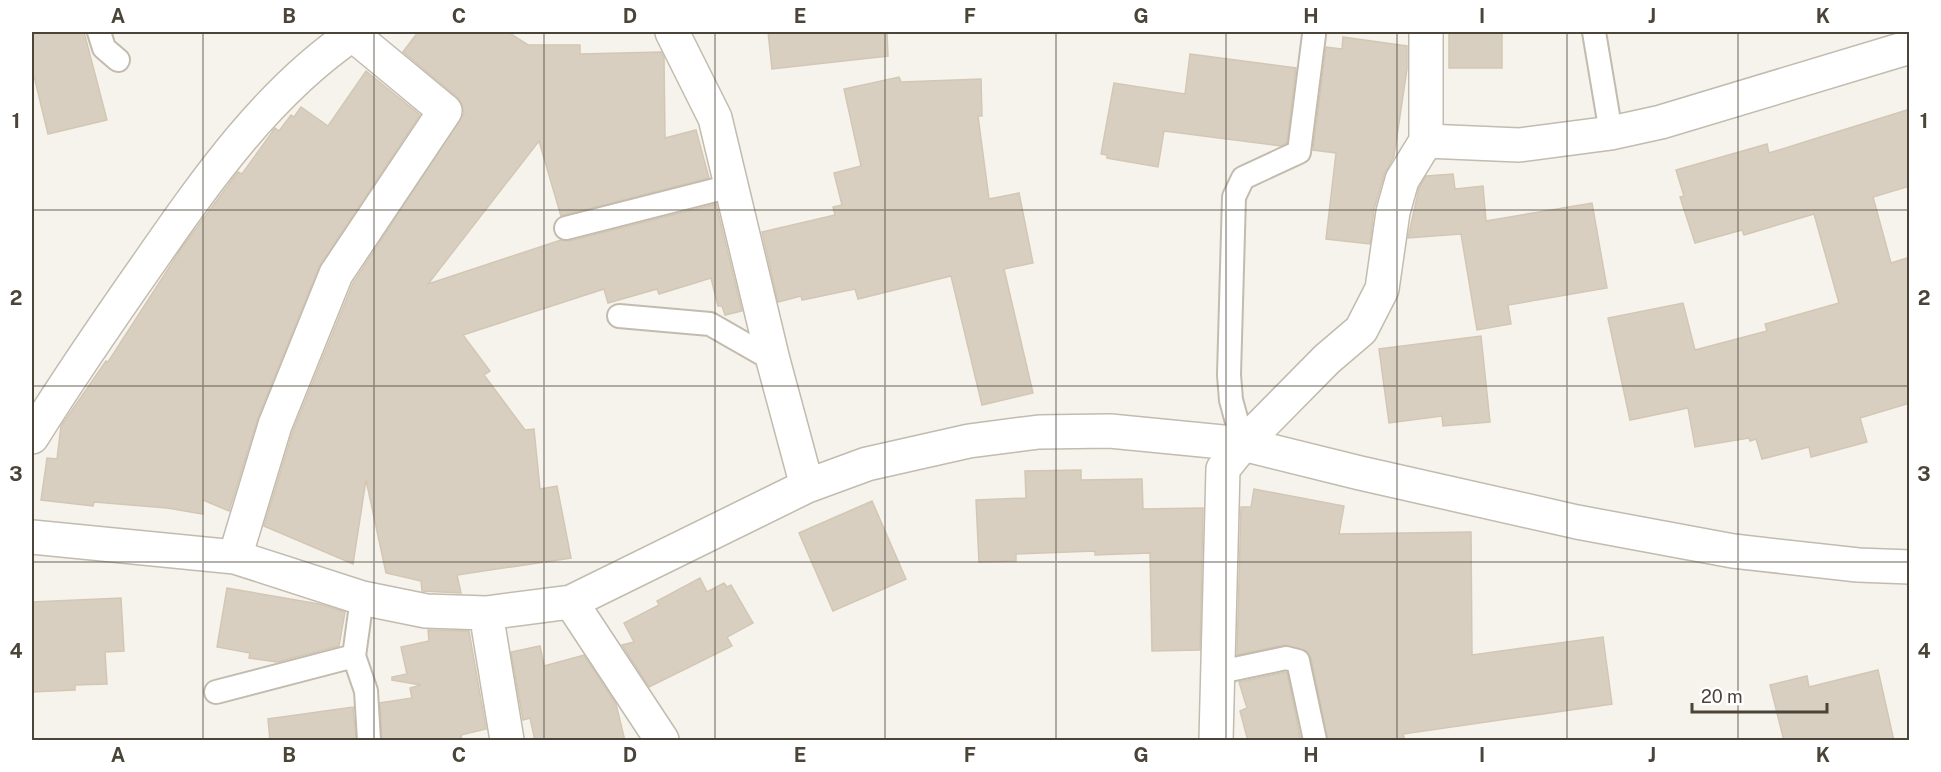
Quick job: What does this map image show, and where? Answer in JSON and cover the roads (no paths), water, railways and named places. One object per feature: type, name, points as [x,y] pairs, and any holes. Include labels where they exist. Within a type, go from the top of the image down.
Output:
[{"type":"street","points":[[672,32],[715,118],[773,360],[807,486]]},
{"type":"street","points":[[1216,741],[1220,672],[1219,566],[1223,469],[1243,444],[1327,359],[1361,330],[1382,289],[1393,213],[1402,180],[1426,141],[1426,32]]},
{"type":"street","points":[[32,437],[67,381],[207,179],[281,92],[354,33],[445,111],[336,274],[275,425],[235,557]]},
{"type":"street","points":[[1426,141],[1519,145],[1611,133],[1671,119],[1910,47]]},
{"type":"street","points":[[32,537],[235,557],[362,598],[426,611],[486,613],[571,602],[807,486],[867,464],[926,449],[1039,432],[1110,431],[1243,444],[1577,522],[1700,545],[1858,565],[1910,567]]},
{"type":"street","points":[[571,602],[662,741]]},
{"type":"street","points":[[486,613],[507,741]]},
{"type":"lane","points":[[99,32],[104,48],[118,60]]},
{"type":"lane","points":[[1594,32],[1611,133]]},
{"type":"lane","points":[[1243,444],[1231,400],[1229,375],[1234,197],[1243,178],[1299,152],[1314,35]]},
{"type":"lane","points":[[566,228],[731,186]]},
{"type":"lane","points":[[619,316],[710,324],[773,360]]},
{"type":"lane","points":[[362,598],[354,656],[366,691],[369,741]]},
{"type":"lane","points":[[216,692],[354,656]]},
{"type":"lane","points":[[1220,672],[1286,658],[1298,661],[1315,741]]}]
